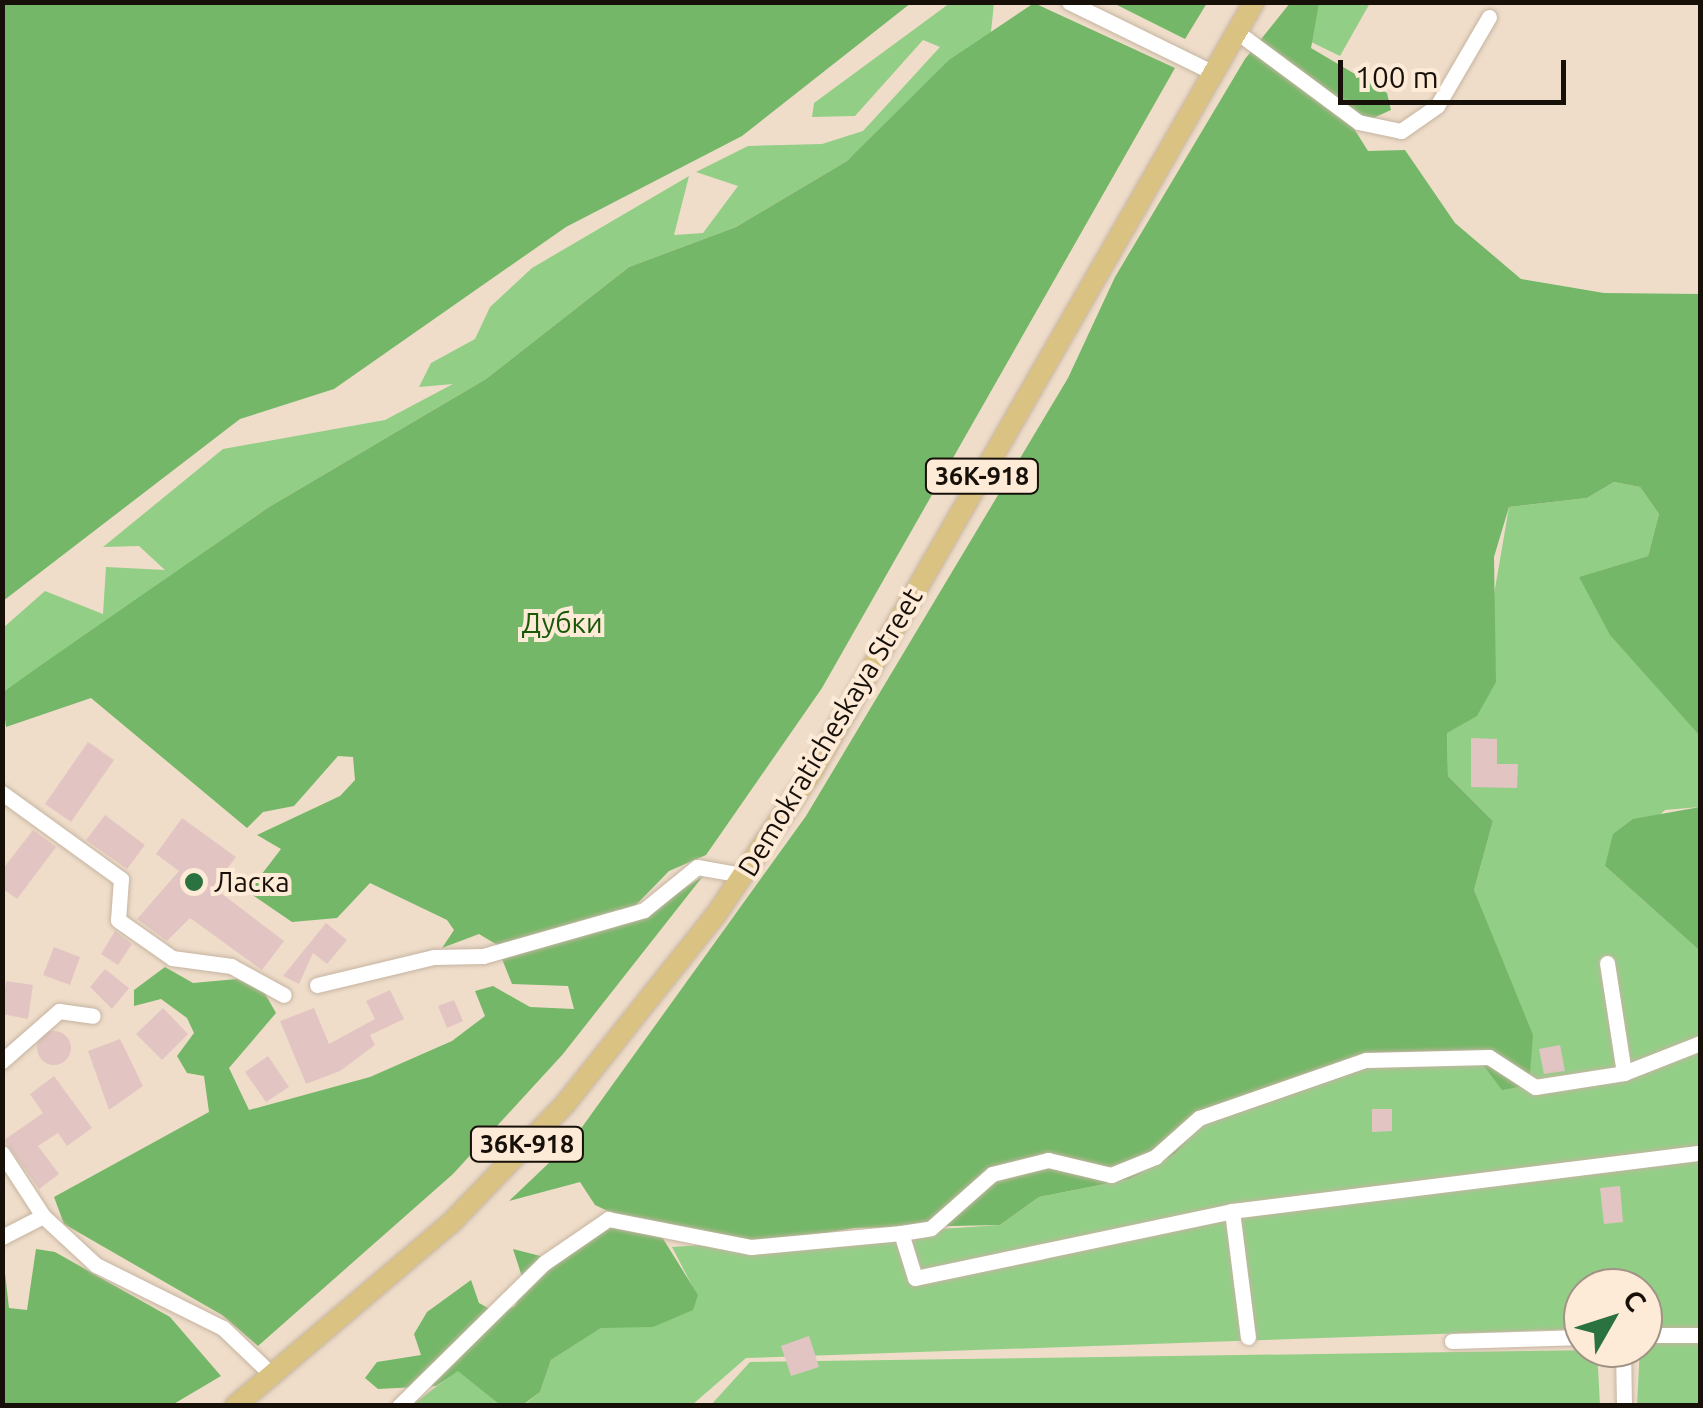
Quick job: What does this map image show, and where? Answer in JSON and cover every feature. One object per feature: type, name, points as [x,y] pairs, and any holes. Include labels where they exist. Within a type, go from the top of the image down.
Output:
[{"type":"main road","name":"Demokraticheskaya Street","points":[[236,1406],[451,1223],[566,1103],[744,876],[1254,2]]},
{"type":"street","points":[[1070,2],[1214,73]]},
{"type":"street","points":[[1237,32],[1358,122],[1390,132],[1436,106],[1489,16]]},
{"type":"street","points":[[2,793],[121,879],[118,920],[131,930],[172,958],[231,966],[284,995]]},
{"type":"street","points":[[317,985],[434,957],[483,956],[644,910],[698,867],[744,876]]},
{"type":"street","points":[[1608,963],[1624,1073]]},
{"type":"street","points":[[2,1061],[60,1011],[93,1016]]},
{"type":"street","points":[[399,1406],[544,1263],[608,1219],[751,1248],[902,1234],[931,1228],[992,1174],[1048,1160],[1111,1174],[1155,1156],[1199,1118],[1366,1060],[1489,1057],[1535,1087],[1624,1073],[1700,1043]]},
{"type":"street","points":[[902,1234],[915,1278],[1232,1211],[1700,1153]]},
{"type":"street","points":[[2,1154],[44,1216],[96,1265],[223,1328],[273,1376]]},
{"type":"street","points":[[1232,1211],[1248,1337]]},
{"type":"street","points":[[2,1237],[44,1216]]},
{"type":"street","points":[[1663,1336],[1700,1335]]},
{"type":"street","points":[[1452,1342],[1563,1338]]},
{"type":"street","points":[[1623,1368],[1624,1406]]},
{"type":"green space","points":[[3,2],[911,3],[742,136],[566,227],[334,389],[240,419],[3,601]]},
{"type":"green space","points":[[950,3],[994,3],[991,32],[847,161],[736,227],[629,267],[486,379],[269,507],[3,693],[3,628],[45,591],[103,614],[106,567],[165,570],[139,546],[103,547],[223,449],[385,420],[453,384],[419,387],[431,363],[475,339],[490,307],[532,268],[689,176],[674,235],[703,233],[738,186],[696,172],[748,146],[822,144],[863,131],[940,47],[923,40],[855,116],[812,117],[814,103]]},
{"type":"green space","name":"Дубки","points":[[1034,3],[1175,68],[822,688],[706,855],[669,871],[635,906],[499,946],[479,934],[442,948],[454,930],[447,920],[370,883],[337,918],[292,922],[248,892],[281,849],[257,835],[340,796],[355,780],[353,757],[338,756],[294,806],[263,812],[247,828],[91,698],[6,727],[2,693],[44,663],[269,507],[486,379],[629,267],[736,227],[847,161],[949,60]]},
{"type":"green space","points":[[1113,3],[1207,3],[1185,39]]},
{"type":"green space","points":[[1290,3],[1319,3],[1311,48],[1387,93],[1391,110],[1353,127],[1368,151],[1405,150],[1455,223],[1521,279],[1604,293],[1700,294],[1700,736],[1610,635],[1579,577],[1648,556],[1659,514],[1640,487],[1614,482],[1587,498],[1509,507],[1494,557],[1496,682],[1477,716],[1447,733],[1448,776],[1493,821],[1474,890],[1533,1035],[1529,1085],[1502,1090],[1481,1062],[1375,1066],[1199,1127],[1174,1155],[1130,1179],[1039,1197],[1000,1225],[855,1228],[765,1243],[629,1221],[595,1205],[580,1182],[509,1201],[572,1141],[806,816],[1068,378],[1115,277],[1245,59]]},
{"type":"green space","points":[[1319,3],[1370,3],[1340,56],[1309,41]]},
{"type":"green space","points":[[1614,482],[1640,487],[1659,514],[1648,556],[1580,577],[1700,736],[1700,807],[1665,810],[1605,866],[1700,951],[1700,1405],[1637,1405],[1639,1368],[1663,1368],[1663,1268],[1563,1268],[1563,1330],[746,1358],[692,1405],[523,1406],[540,1392],[551,1360],[602,1327],[697,1295],[672,1247],[1000,1225],[1039,1197],[1130,1179],[1174,1155],[1198,1127],[1513,990],[1474,890],[1493,821],[1448,776],[1447,733],[1492,606],[1509,507],[1587,498]]},
{"type":"green space","points":[[1700,807],[1700,951],[1605,866],[1613,834],[1633,819]]},
{"type":"green space","points":[[703,876],[563,1054],[453,1174],[258,1346],[222,1315],[64,1224],[54,1197],[209,1112],[204,1076],[187,1073],[177,1056],[194,1033],[187,1018],[161,999],[134,1006],[134,990],[165,967],[193,983],[237,979],[264,992],[276,1013],[229,1068],[249,1110],[370,1077],[452,1041],[485,1016],[475,991],[493,986],[530,1007],[574,1009],[568,986],[512,984],[502,959],[649,912]]},
{"type":"green space","points":[[622,1226],[662,1237],[698,1295],[693,1310],[653,1327],[601,1328],[551,1360],[540,1392],[523,1405],[500,1405],[458,1371],[436,1386],[378,1389],[365,1378],[377,1362],[421,1355],[414,1334],[427,1312],[471,1280],[479,1303],[499,1314],[515,1306],[525,1286],[513,1249],[556,1260],[586,1229]]},
{"type":"green space","points":[[2,1247],[9,1308],[27,1310],[36,1249],[55,1252],[170,1317],[221,1376],[172,1405],[3,1405]]},
{"type":"green space","points":[[1563,1350],[1563,1368],[1598,1368],[1600,1405],[710,1406],[750,1362]]},
{"type":"green space","points":[[458,1370],[500,1405],[411,1406]]},
{"type":"building","points":[[1471,738],[1497,739],[1497,764],[1518,764],[1517,788],[1471,787]]},
{"type":"building","points":[[88,742],[114,760],[71,822],[45,804]]},
{"type":"building","points":[[105,815],[145,845],[127,869],[86,840]]},
{"type":"building","points":[[182,818],[236,857],[213,887],[284,941],[262,970],[190,918],[167,941],[137,919],[179,871],[156,854]]},
{"type":"building","points":[[33,830],[56,847],[17,899],[2,888],[2,870]]},
{"type":"building","points":[[326,923],[347,940],[327,964],[313,953],[299,984],[283,976]]},
{"type":"building","points":[[115,931],[132,944],[118,965],[101,954]]},
{"type":"building","points":[[54,947],[80,957],[70,985],[43,975]]},
{"type":"building","points":[[105,969],[129,988],[112,1009],[90,987]]},
{"type":"building","points":[[6,981],[33,985],[28,1019],[2,1014]]},
{"type":"building","points":[[390,990],[404,1019],[370,1035],[375,1045],[340,1071],[306,1084],[280,1021],[314,1008],[329,1044],[375,1019],[366,1001]]},
{"type":"building","points":[[454,1000],[463,1021],[447,1028],[438,1006]]},
{"type":"building","points":[[163,1008],[188,1034],[162,1060],[136,1034]]},
{"type":"building","points":[[54,1031],[66,1036],[71,1048],[66,1060],[54,1065],[42,1060],[37,1048],[42,1036]]},
{"type":"building","points":[[120,1039],[143,1086],[109,1110],[88,1051]]},
{"type":"building","points":[[1560,1045],[1565,1071],[1544,1074],[1539,1049]]},
{"type":"building","points":[[268,1056],[289,1087],[266,1102],[245,1072]]},
{"type":"building","points":[[54,1076],[92,1128],[67,1146],[58,1133],[38,1146],[59,1174],[39,1189],[4,1140],[43,1113],[30,1094]]},
{"type":"building","points":[[1372,1109],[1392,1109],[1392,1131],[1372,1132]]},
{"type":"building","points":[[1620,1186],[1623,1222],[1604,1224],[1600,1188]]},
{"type":"building","points":[[809,1336],[819,1367],[791,1376],[781,1346]]},
{"type":"place","name":"Ласка","points":[[194,882]]}]
